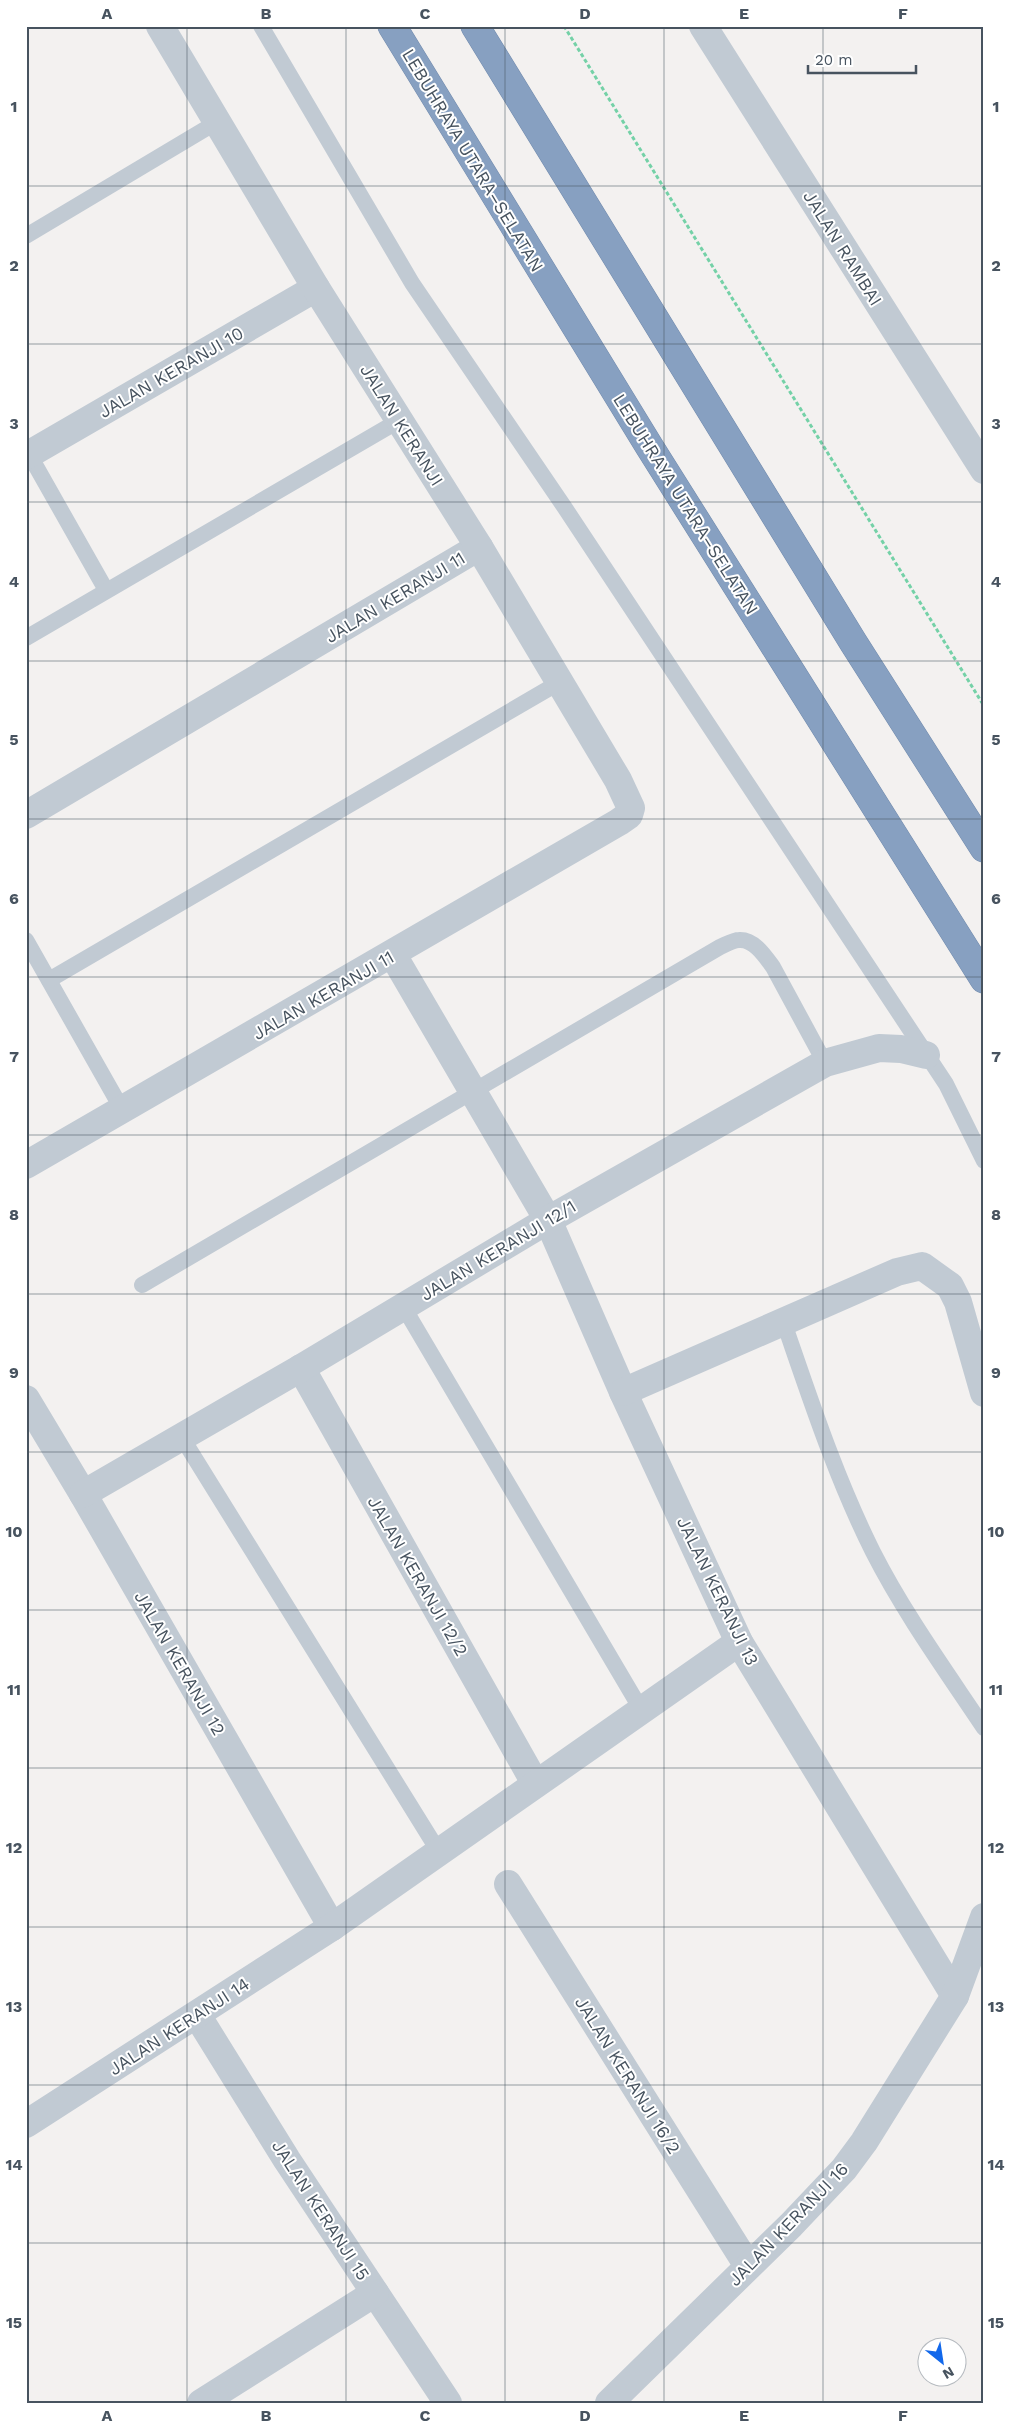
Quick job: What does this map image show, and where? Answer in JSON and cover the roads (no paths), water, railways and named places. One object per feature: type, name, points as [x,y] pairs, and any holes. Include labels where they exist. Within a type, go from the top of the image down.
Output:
[{"type":"highway","name":"LEBUHRAYA UTARA–SELATAN","points":[[392,26],[644,438],[984,979]]},
{"type":"highway","points":[[475,26],[848,634],[984,848]]},
{"type":"street","name":"JALAN KERANJI","points":[[160,26],[316,288],[479,547],[629,799],[631,808],[629,815],[619,822]]},
{"type":"street","name":"JALAN RAMBAI","points":[[703,26],[984,470]]},
{"type":"street","name":"JALAN KERANJI 10","points":[[28,455],[316,288]]},
{"type":"street","name":"JALAN KERANJI 11","points":[[26,815],[479,547]]},
{"type":"street","name":"JALAN KERANJI 11","points":[[26,1165],[393,955],[619,822]]},
{"type":"street","name":"JALAN KERANJI 13","points":[[393,955],[548,1220],[623,1392],[738,1642],[954,1996]]},
{"type":"street","name":"JALAN KERANJI 12/1","points":[[83,1494],[301,1368],[548,1220],[825,1063],[879,1048],[901,1049],[926,1055]]},
{"type":"street","points":[[623,1392],[897,1272],[922,1266],[950,1286],[958,1302],[984,1394]]},
{"type":"street","name":"JALAN KERANJI 12/2","points":[[301,1368],[535,1783]]},
{"type":"street","name":"JALAN KERANJI 12","points":[[26,1399],[83,1494],[332,1927]]},
{"type":"street","name":"JALAN KERANJI 14","points":[[26,2124],[332,1927],[738,1642]]},
{"type":"street","name":"JALAN KERANJI 16/2","points":[[508,1884],[748,2266]]},
{"type":"street","name":"JALAN KERANJI 16","points":[[609,2403],[819,2197],[844,2168],[864,2142],[954,1996],[984,1917]]},
{"type":"street","name":"JALAN KERANJI 15","points":[[196,2015],[287,2160],[448,2403]]},
{"type":"street","points":[[201,2403],[375,2293]]},
{"type":"lane","points":[[261,26],[412,283],[560,500],[946,1084],[984,1161]]},
{"type":"lane","points":[[26,236],[217,122]]},
{"type":"lane","points":[[26,638],[400,420]]},
{"type":"lane","points":[[28,455],[106,590]]},
{"type":"lane","points":[[49,980],[560,682]]},
{"type":"lane","points":[[26,940],[123,1111]]},
{"type":"lane","points":[[142,1285],[474,1093],[720,947],[739,940],[751,942],[762,952],[773,967],[825,1063]]},
{"type":"lane","points":[[403,1306],[642,1711]]},
{"type":"lane","points":[[784,1323],[829,1454],[874,1553],[899,1598],[984,1728]]},
{"type":"lane","points":[[181,1436],[439,1852]]}]
